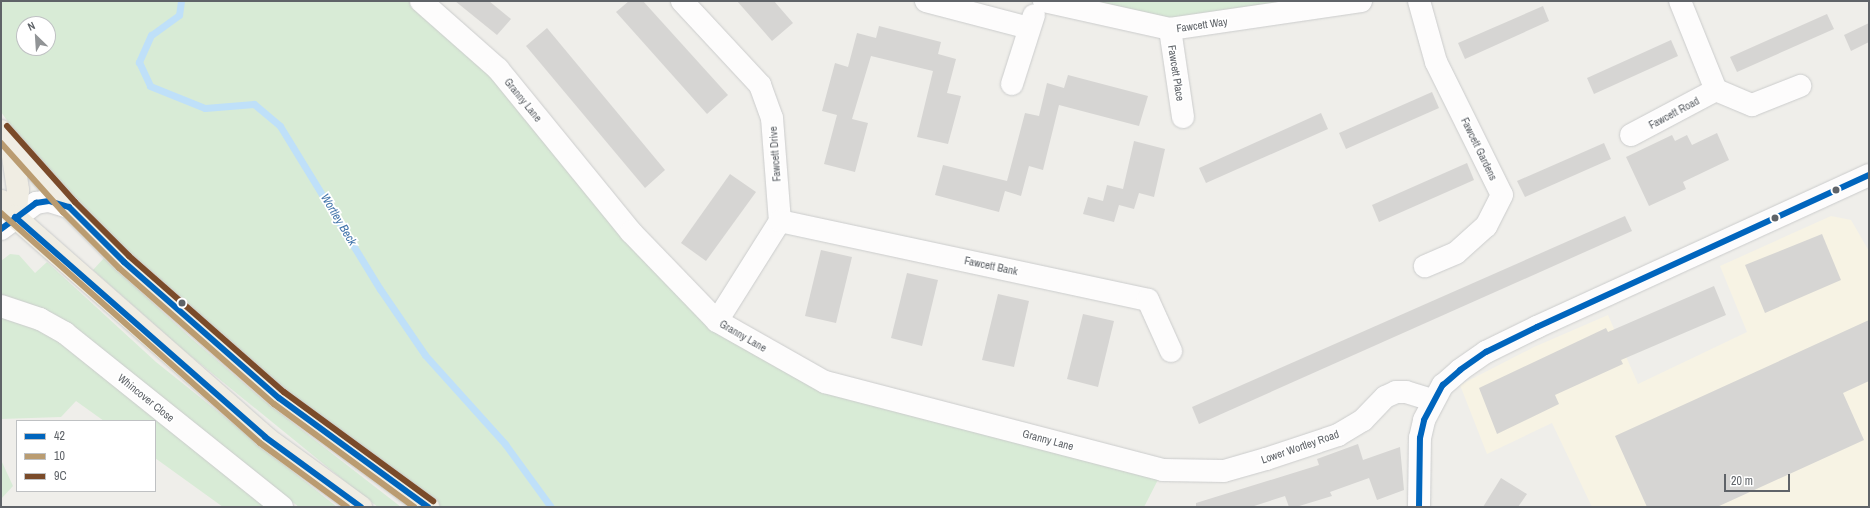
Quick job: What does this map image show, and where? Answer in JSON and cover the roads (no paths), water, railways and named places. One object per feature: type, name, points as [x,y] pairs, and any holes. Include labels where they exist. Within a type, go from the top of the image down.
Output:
[{"type":"highway","points":[[6,136],[69,207],[124,262],[279,398],[428,507]]},
{"type":"highway","points":[[6,136],[18,190],[6,215],[265,437],[361,507]]},
{"type":"street","name":"Granny Lane","points":[[421,1],[498,69],[631,232],[717,321],[825,382],[1163,470]]},
{"type":"street","name":"Fawcett Drive","points":[[682,1],[760,85],[772,118],[780,221]]},
{"type":"street","points":[[926,1],[1029,28]]},
{"type":"street","points":[[1012,84],[1029,28],[1040,1]]},
{"type":"street","name":"Fawcett Way","points":[[1044,1],[1170,30],[1361,1]]},
{"type":"street","name":"Fawcett Gardens","points":[[1418,1],[1436,62],[1502,195],[1486,226],[1456,253],[1425,266]]},
{"type":"street","points":[[1680,1],[1716,90],[1752,105],[1800,86]]},
{"type":"street","name":"Fawcett Place","points":[[1170,30],[1183,117]]},
{"type":"street","name":"Fawcett Road","points":[[1631,135],[1716,90]]},
{"type":"street","points":[[1414,506],[1420,438],[1424,420],[1433,400],[1443,385],[1460,370],[1486,352],[1869,175]]},
{"type":"street","points":[[6,215],[36,203],[49,201],[69,207]]},
{"type":"street","points":[[717,321],[780,221]]},
{"type":"street","name":"Fawcett Bank","points":[[780,221],[1148,300],[1171,351]]},
{"type":"street","name":"Whincover Close","points":[[1,306],[40,319],[65,333],[282,507]]},
{"type":"street","name":"Lower Wortley Road","points":[[1163,470],[1224,471],[1266,459],[1338,435],[1363,420],[1385,397],[1396,392],[1406,392],[1433,400]]},
{"type":"waterway","name":"Wortley Beck","points":[[181,1],[179,15],[151,35],[139,62],[150,86],[205,108],[254,104],[280,126],[380,289],[425,355],[505,444],[551,507]]}]
